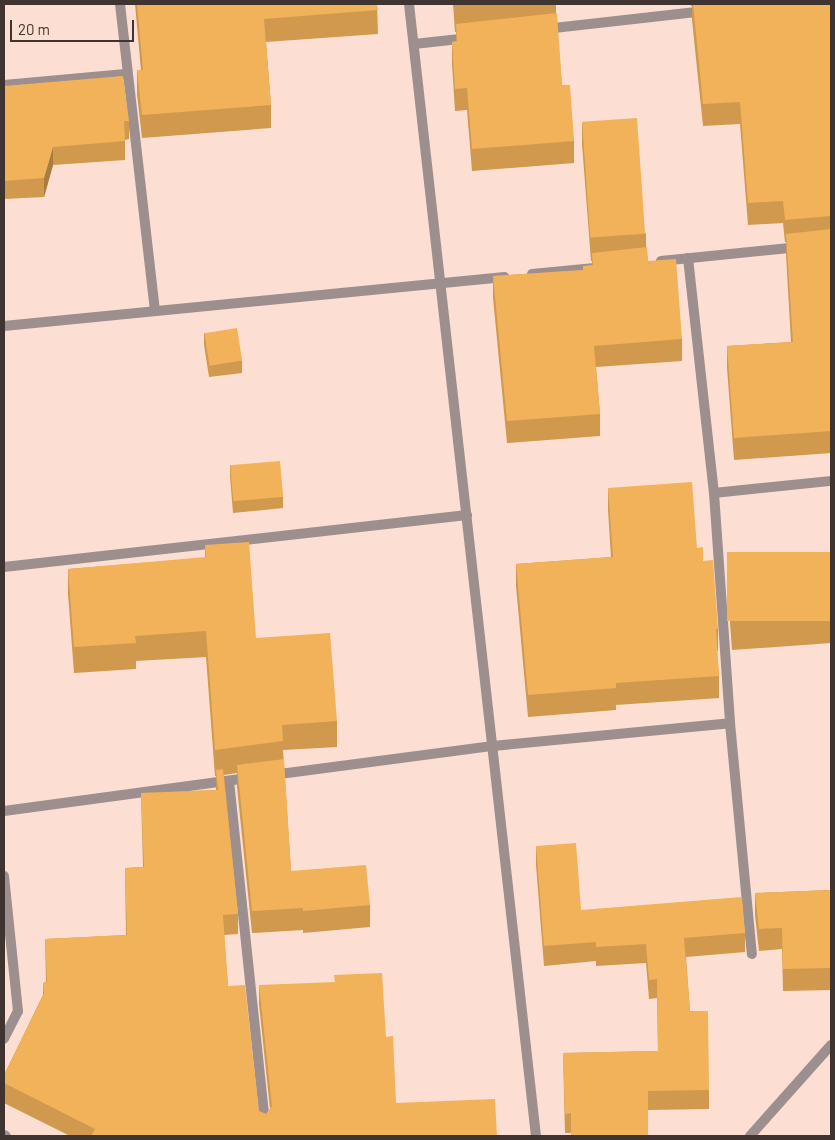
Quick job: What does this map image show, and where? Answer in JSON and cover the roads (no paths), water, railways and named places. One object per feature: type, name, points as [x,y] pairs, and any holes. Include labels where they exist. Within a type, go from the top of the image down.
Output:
[{"type":"street","points":[[120,4],[126,74],[155,311]]},
{"type":"street","points":[[409,4],[536,1136]]},
{"type":"street","points":[[532,31],[711,8]]},
{"type":"street","points":[[414,44],[482,36]]},
{"type":"street","points":[[4,85],[126,74]]},
{"type":"street","points":[[648,262],[812,246]]},
{"type":"street","points":[[688,258],[714,493],[730,723],[752,954]]},
{"type":"street","points":[[4,326],[609,266]]},
{"type":"street","points":[[714,493],[831,481]]},
{"type":"street","points":[[4,567],[467,515]]},
{"type":"street","points":[[4,810],[493,746],[730,723]]},
{"type":"street","points":[[229,781],[265,1127]]},
{"type":"street","points":[[4,876],[18,1011],[4,1038]]},
{"type":"street","points":[[750,1136],[831,1045]]}]
